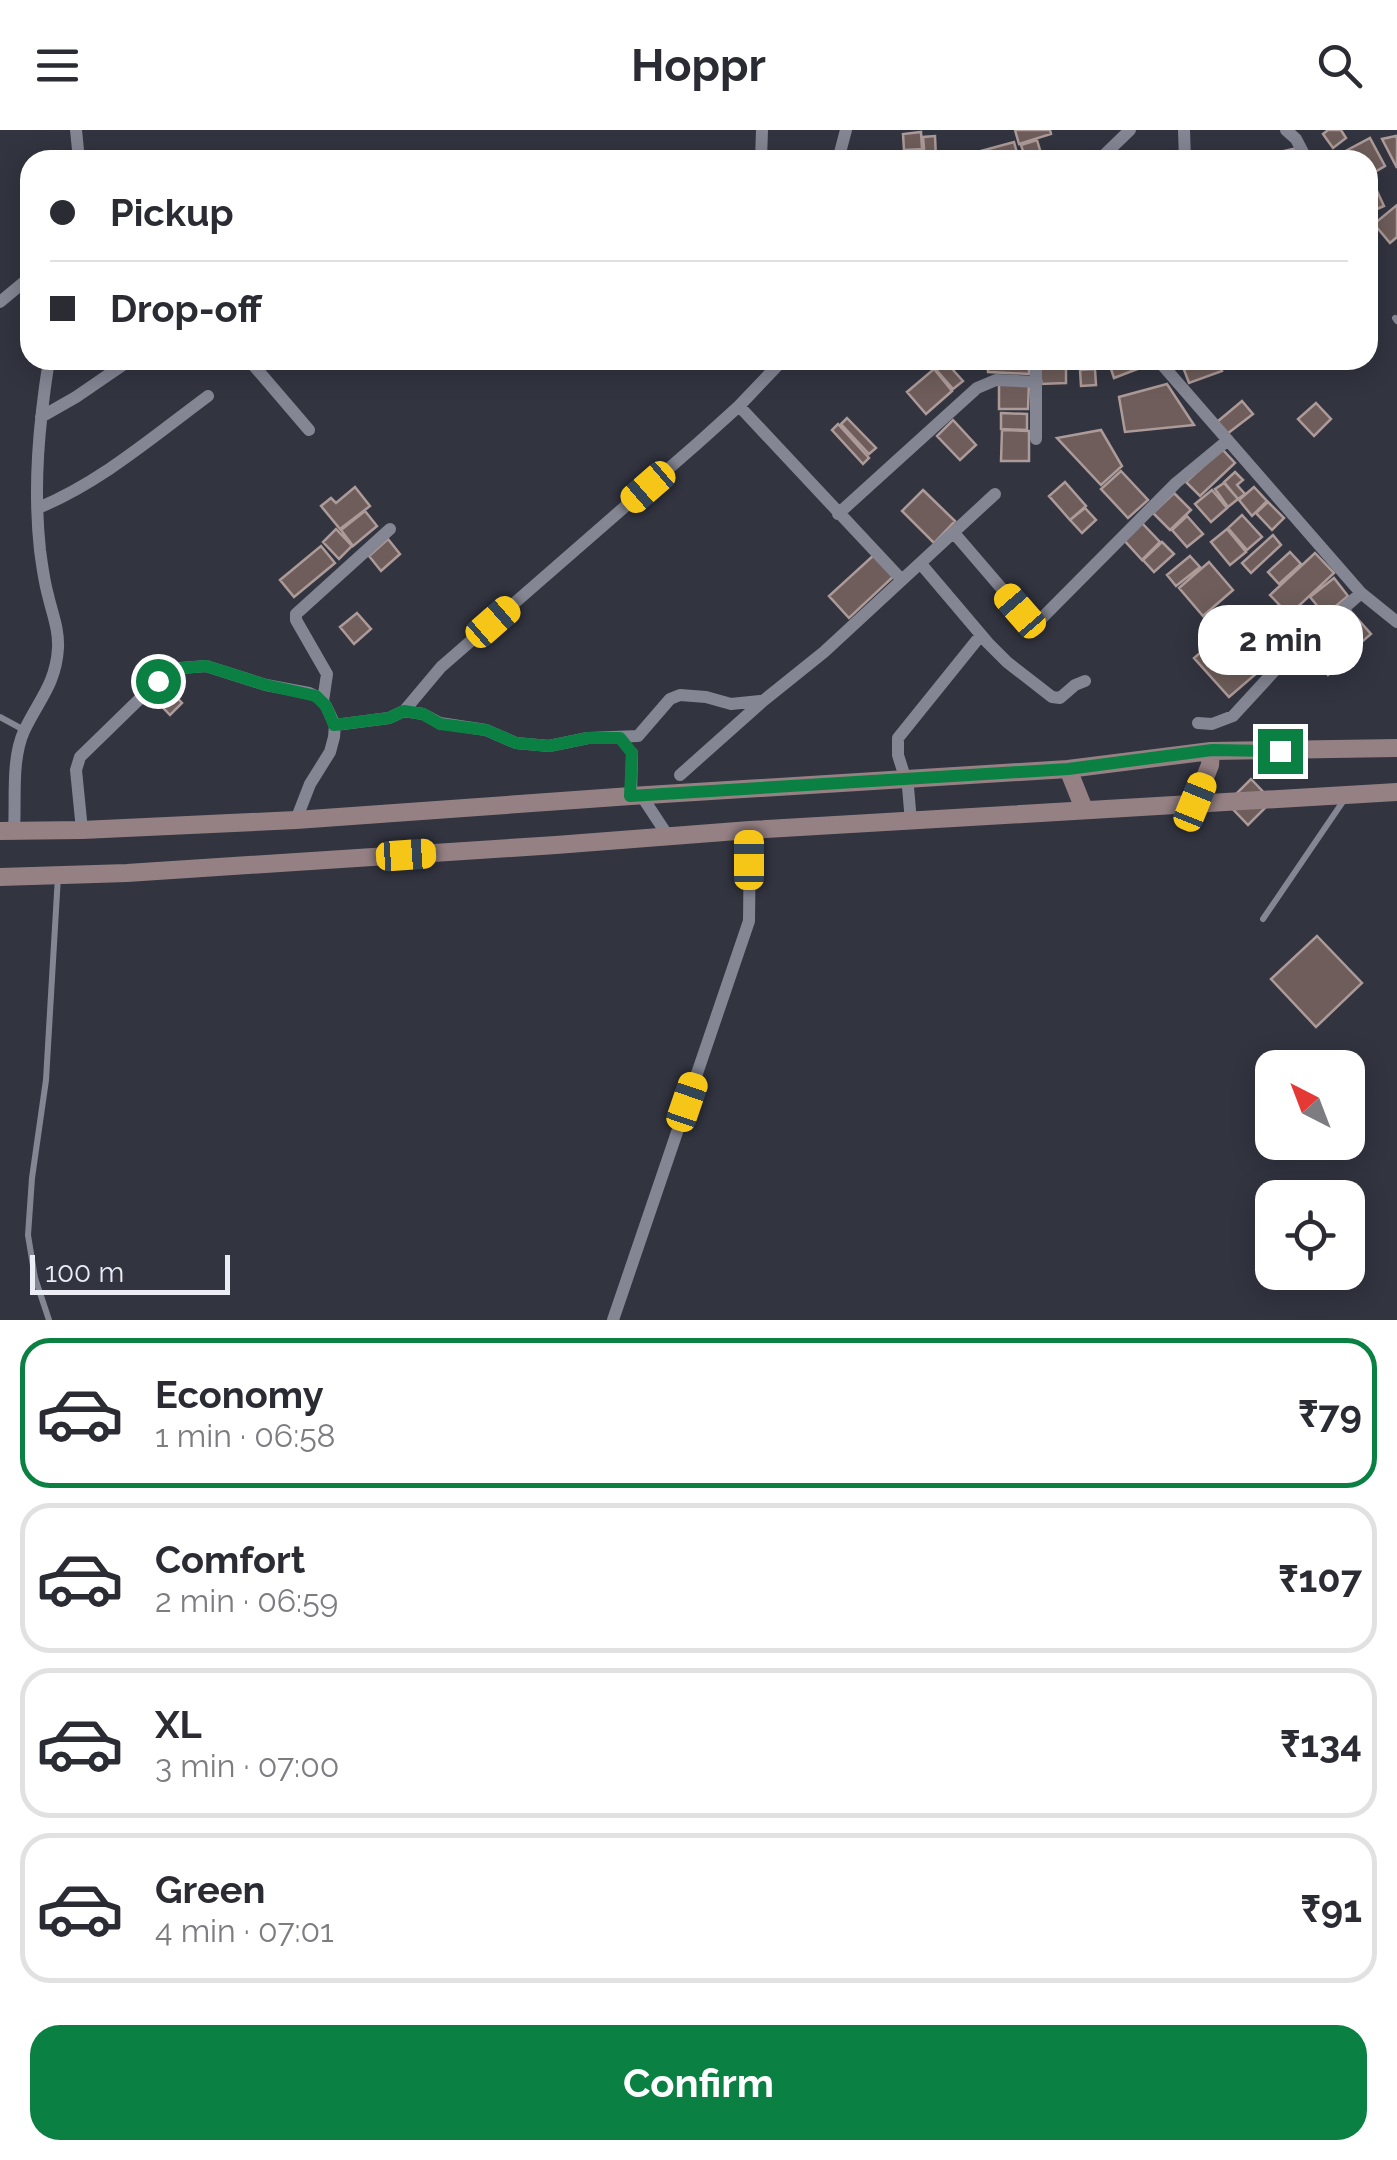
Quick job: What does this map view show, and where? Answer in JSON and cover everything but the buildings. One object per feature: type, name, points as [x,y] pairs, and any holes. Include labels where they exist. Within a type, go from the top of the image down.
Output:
[{"type":"street","points":[[1109,150],[1130,130]]},
{"type":"street","points":[[1286,130],[1302,150]]},
{"type":"street","points":[[0,302],[20,285]]},
{"type":"street","points":[[48,370],[37,465],[38,508],[40,549],[58,652],[50,686],[24,730],[7,830],[296,820],[907,780],[1068,769],[1212,750],[1397,748]]},
{"type":"street","points":[[41,417],[115,370]]},
{"type":"street","points":[[257,370],[308,430]]},
{"type":"street","points":[[334,725],[389,718],[404,711],[440,667],[739,406],[773,370]]},
{"type":"street","points":[[1036,370],[1036,438]]},
{"type":"street","points":[[1167,370],[1362,593],[1397,622]]},
{"type":"street","points":[[838,514],[977,388],[996,380],[1036,382]]},
{"type":"street","points":[[38,508],[103,473],[208,396]]},
{"type":"street","points":[[739,406],[902,580]]},
{"type":"street","points":[[954,534],[1020,611],[1035,623],[1176,483],[1228,440]]},
{"type":"street","points":[[680,774],[824,652],[995,494]]},
{"type":"street","points":[[296,820],[310,784],[330,752],[334,725],[323,700],[327,674],[296,614],[390,528]]},
{"type":"street","points":[[921,564],[980,636],[1054,698],[1085,681]]},
{"type":"street","points":[[1198,724],[1212,724],[1232,716],[1278,667],[1362,593]]},
{"type":"street","points":[[911,822],[898,738],[980,636]]},
{"type":"street","points":[[82,830],[78,760],[171,672],[188,666],[206,666],[266,685],[303,691],[323,700]]},
{"type":"street","points":[[668,836],[636,795],[632,753],[638,736],[670,699],[680,695],[731,704],[763,701]]},
{"type":"street","points":[[404,711],[423,714],[440,724],[486,730],[516,743],[549,746],[588,738],[638,736]]},
{"type":"street","points":[[620,738],[632,753]]},
{"type":"street","points":[[1195,802],[1212,750]]},
{"type":"street","points":[[1068,769],[1084,808]]},
{"type":"street","points":[[0,877],[127,873],[1084,808],[1397,792]]},
{"type":"street","points":[[613,1320],[749,921],[750,830]]},
{"type":"lane","points":[[1,716],[24,730]]},
{"type":"lane","points":[[1264,919],[1347,794]]},
{"type":"lane","points":[[49,1320],[35,1278],[28,1235],[46,1080],[58,874]]},
{"type":"route","points":[[158,681],[182,668],[206,666],[316,696],[323,700],[334,725],[371,722],[404,711],[423,714],[440,724],[486,730],[516,743],[549,746],[588,738],[620,738],[632,753],[630,796],[1068,769],[1212,750],[1280,751]]}]
